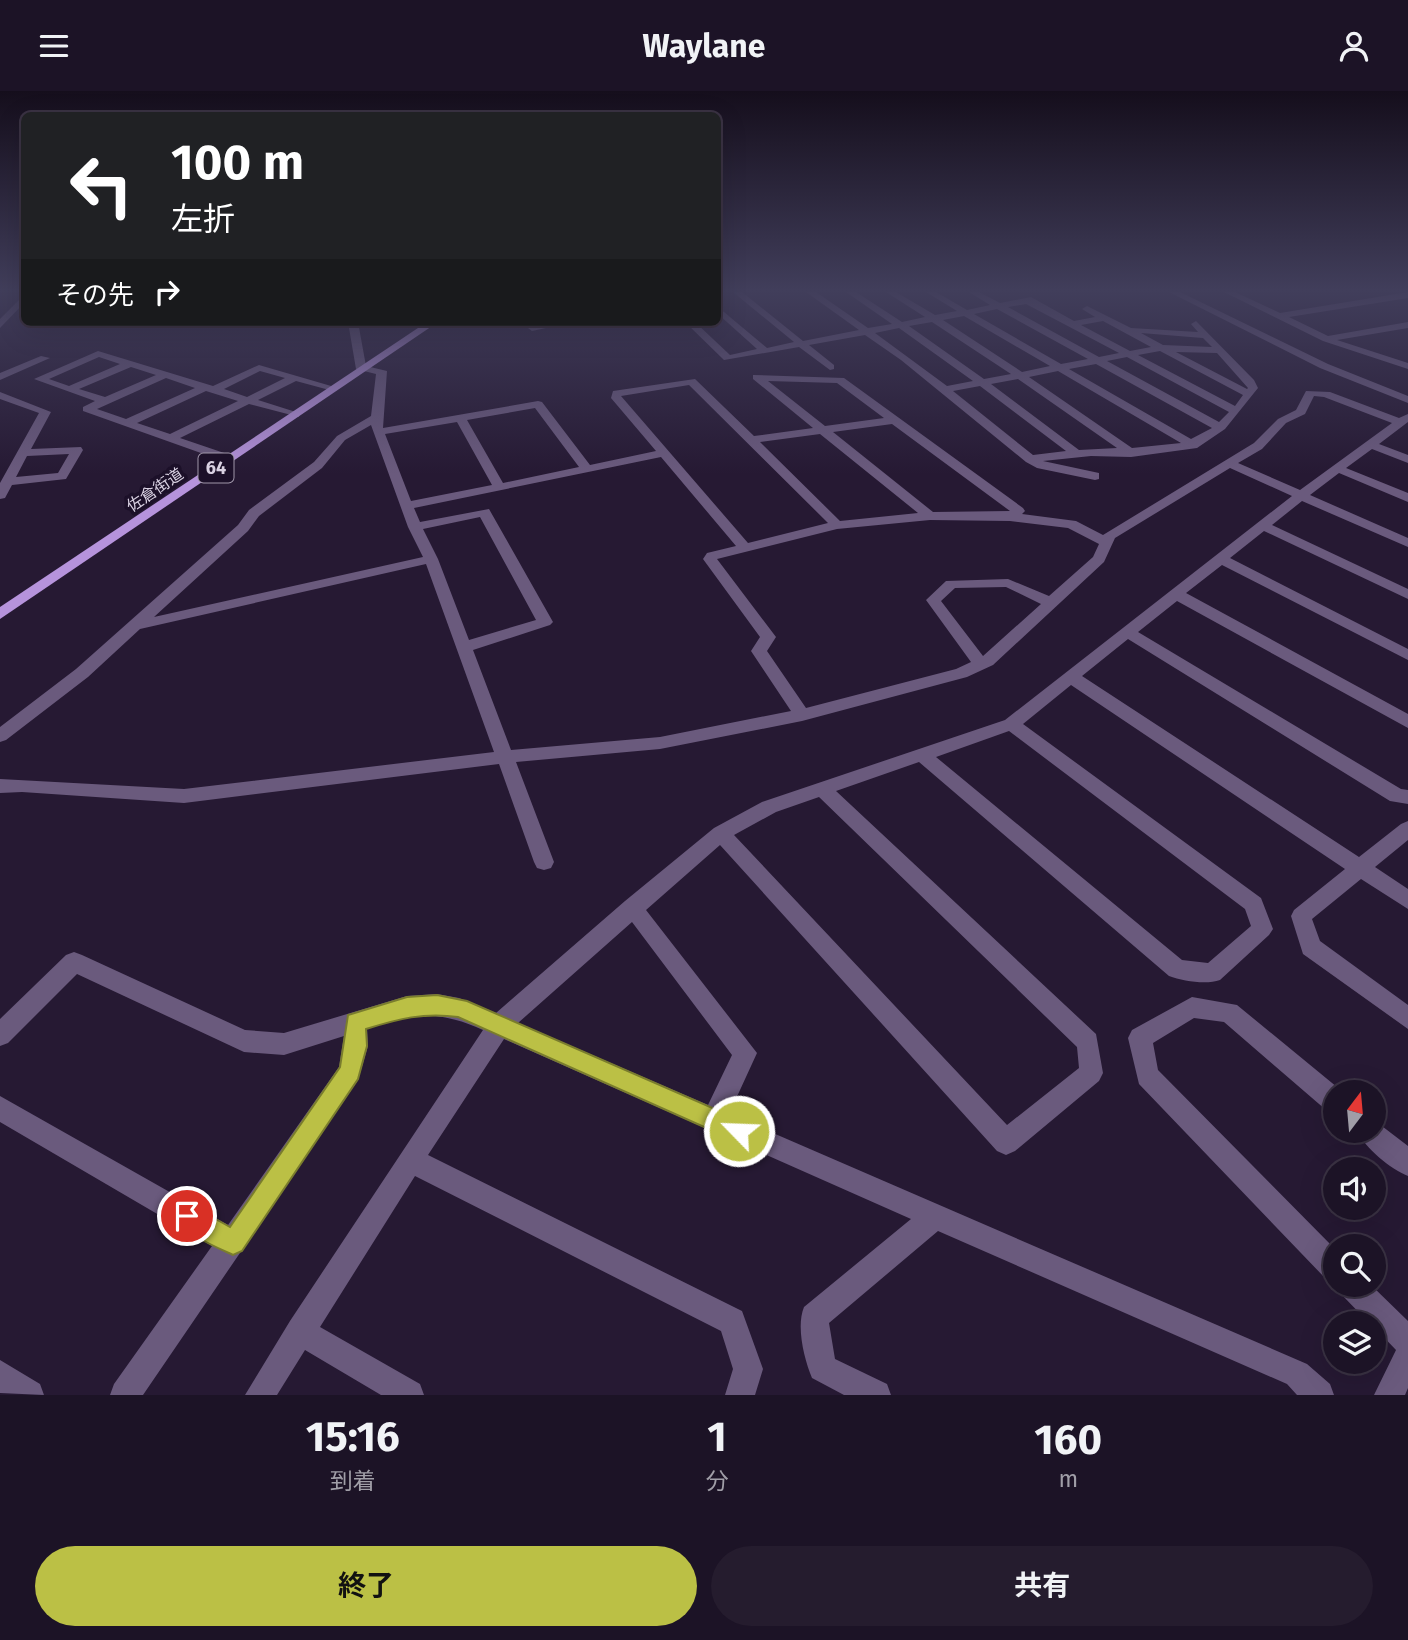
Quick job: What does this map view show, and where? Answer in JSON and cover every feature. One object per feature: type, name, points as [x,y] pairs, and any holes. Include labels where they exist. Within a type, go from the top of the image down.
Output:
[{"type":"main road","name":"佐倉街道","points":[[0,614],[386,353]]},
{"type":"street","points":[[359,353],[361,369],[382,371],[377,425],[415,527],[431,559],[465,647],[544,862]]},
{"type":"street","points":[[723,353],[728,358],[755,353]]},
{"type":"street","points":[[813,353],[830,367]]},
{"type":"street","points":[[898,353],[1030,459],[1041,465],[1095,475]]},
{"type":"street","points":[[935,353],[984,383],[1077,454]]},
{"type":"street","points":[[989,353],[1132,453]]},
{"type":"street","points":[[1036,353],[1193,445]]},
{"type":"street","points":[[1081,353],[1219,427]]},
{"type":"street","points":[[944,390],[1062,369],[1127,353],[1234,411]]},
{"type":"street","points":[[1169,353],[1249,394]]},
{"type":"street","points":[[1030,459],[1174,450],[1212,436],[1253,388],[1223,353]]},
{"type":"street","points":[[1297,353],[1408,400]]},
{"type":"street","points":[[1370,353],[1406,364]]},
{"type":"street","points":[[105,401],[38,379],[98,354],[295,415]]},
{"type":"street","points":[[905,358],[916,356]]},
{"type":"street","points":[[0,377],[45,358]]},
{"type":"street","points":[[69,389],[131,364]]},
{"type":"street","points":[[128,422],[259,368],[333,388]]},
{"type":"street","points":[[165,375],[87,409],[229,459]]},
{"type":"street","points":[[930,516],[757,377],[840,380],[1018,511],[1010,517]]},
{"type":"street","points":[[170,438],[294,378]]},
{"type":"street","points":[[744,547],[615,396],[617,393],[691,381],[836,525]]},
{"type":"street","points":[[0,786],[22,785],[184,796],[504,757],[660,743],[802,715],[961,673],[981,664],[1099,559],[1109,536],[1258,446],[1282,421],[1301,412],[1310,393],[1326,394],[1403,420]]},
{"type":"street","points":[[0,395],[45,412],[0,495]]},
{"type":"street","points":[[0,736],[137,625],[243,528],[254,513],[318,464],[341,438],[377,425],[460,417],[538,404],[587,469]]},
{"type":"street","points":[[460,417],[499,487]]},
{"type":"street","points":[[751,440],[894,420]]},
{"type":"street","points":[[260,1395],[473,1062],[501,1024],[632,907],[720,833],[769,807],[1011,724],[1301,495],[1403,420]]},
{"type":"street","points":[[1369,444],[1408,459]]},
{"type":"street","points":[[7,482],[62,476],[77,450],[23,453]]},
{"type":"street","points":[[407,506],[664,453]]},
{"type":"street","points":[[1228,463],[1408,543]]},
{"type":"street","points":[[1338,468],[1408,498]]},
{"type":"street","points":[[415,527],[484,512],[545,622],[465,647]]},
{"type":"street","points":[[802,715],[759,651],[768,636],[710,559],[712,555],[836,525],[930,516],[1010,517],[1070,524],[1106,542]]},
{"type":"street","points":[[1264,526],[1408,595]]},
{"type":"street","points":[[137,625],[431,559]]},
{"type":"street","points":[[1222,559],[1408,655]]},
{"type":"street","points":[[981,664],[933,600],[951,584],[1008,583],[1050,603]]},
{"type":"street","points":[[1176,594],[1408,722]]},
{"type":"street","points":[[1127,632],[1397,796],[1408,797]]},
{"type":"street","points":[[1071,677],[1408,900]]},
{"type":"street","points":[[923,756],[1177,969],[1212,973],[1262,929],[1254,904],[1011,724]]},
{"type":"street","points":[[720,833],[1006,1142],[1091,1073],[1088,1042],[822,789]]},
{"type":"street","points":[[1408,829],[1301,916],[1311,947],[1408,1019]]},
{"type":"street","points":[[632,907],[744,1053],[715,1120]]},
{"type":"street","points":[[0,1035],[74,962],[244,1041],[284,1044],[407,1006],[437,1004],[459,1008],[501,1024],[1297,1374],[1319,1395]]},
{"type":"street","points":[[1323,1091],[1229,1012],[1192,1007],[1140,1038],[1147,1076],[1323,1256]]},
{"type":"street","points":[[125,1395],[350,1072],[356,1046],[355,1022]]},
{"type":"street","points":[[0,1108],[233,1243]]},
{"type":"street","points":[[1384,1143],[1408,1163]]},
{"type":"street","points":[[411,1160],[732,1321],[748,1369],[740,1395]]},
{"type":"street","points":[[876,1395],[822,1368],[814,1317],[935,1216]]},
{"type":"street","points":[[1364,1297],[1408,1342]]},
{"type":"street","points":[[300,1331],[410,1395]]},
{"type":"street","points":[[1389,1395],[1408,1356]]},
{"type":"street","points":[[0,1375],[29,1395]]},
{"type":"route","points":[[187,1216],[233,1243],[350,1072],[356,1046],[355,1022],[407,1006],[437,1004],[459,1008],[501,1024],[739,1131]]}]
